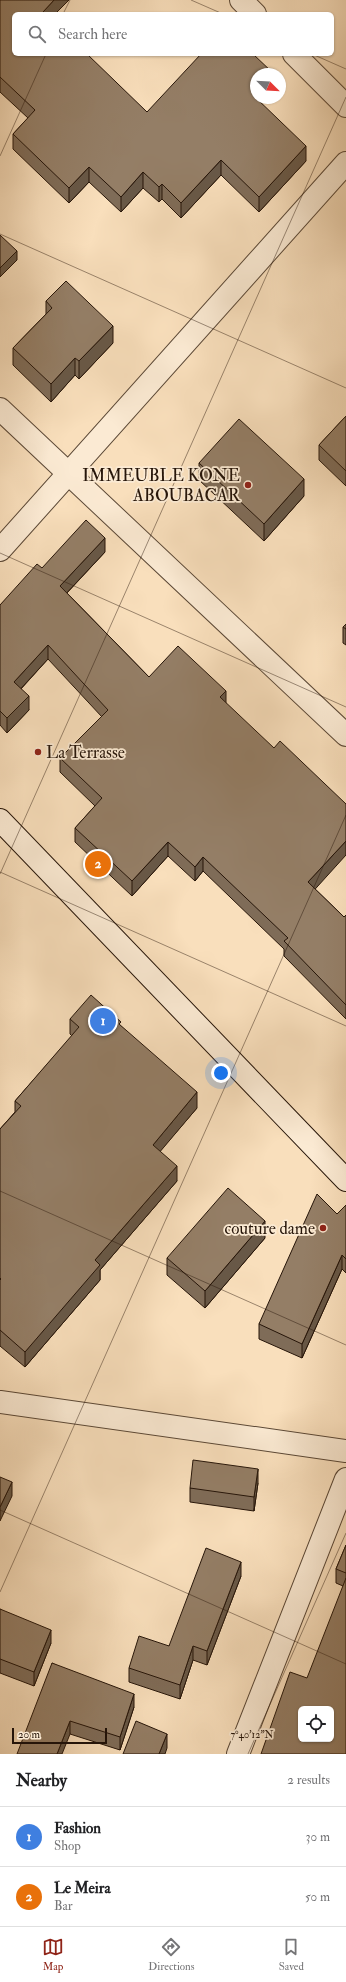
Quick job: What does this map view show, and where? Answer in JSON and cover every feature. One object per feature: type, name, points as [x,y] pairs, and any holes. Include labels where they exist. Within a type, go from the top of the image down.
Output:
[{"type":"street","points":[[241,0],[253,12]]},
{"type":"street","points":[[296,56],[346,106]]},
{"type":"street","points":[[0,550],[346,163]]},
{"type":"street","points":[[0,409],[346,735]]},
{"type":"street","points":[[0,820],[346,1180]]},
{"type":"street","points":[[0,1402],[346,1451]]},
{"type":"street","points":[[238,1754],[346,1479]]},
{"type":"building","points":[[0,0],[54,0],[43,12],[12,12],[12,56],[89,56],[147,112],[199,56],[255,56],[268,68],[250,68],[250,104],[262,104],[306,146],[259,197],[221,160],[181,203],[162,184],[159,187],[143,172],[121,197],[89,167],[69,188],[13,134],[35,110],[0,77]]},
{"type":"building","points":[[0,235],[17,251],[0,268]]},
{"type":"building","points":[[66,281],[113,326],[79,361],[75,358],[51,384],[13,348],[52,308],[46,301]]},
{"type":"building","points":[[346,416],[346,471],[319,445]]},
{"type":"building","name":"IMMEUBLE KONE ABOUBACAR","points":[[239,419],[304,479],[264,524],[199,463]]},
{"type":"building","points":[[86,520],[105,538],[60,586],[149,677],[178,646],[226,691],[220,697],[274,748],[280,741],[346,804],[346,841],[308,882],[344,917],[346,915],[346,1005],[284,941],[288,938],[203,857],[195,867],[168,842],[132,881],[75,828],[102,798],[60,758],[108,710],[48,645],[14,682],[29,696],[7,718],[0,711],[0,605],[37,564],[42,568]]},
{"type":"building","points":[[91,995],[121,1022],[119,1024],[197,1092],[153,1145],[177,1166],[95,1260],[100,1265],[25,1352],[0,1330],[0,1129],[21,1106],[15,1101],[79,1027],[70,1019]]},
{"type":"building","points":[[228,1188],[265,1221],[205,1291],[167,1258]]},
{"type":"building","points":[[317,1194],[337,1214],[346,1205],[346,1259],[342,1255],[302,1344],[259,1324]]},
{"type":"building","points":[[193,1460],[258,1469],[254,1497],[190,1488]]},
{"type":"building","points":[[0,1477],[12,1482],[0,1507]]},
{"type":"building","points":[[346,1545],[346,1573],[336,1569]]},
{"type":"building","points":[[206,1548],[241,1562],[207,1651],[193,1646],[180,1685],[129,1668],[139,1636],[169,1646]]},
{"type":"building","points":[[346,1578],[346,1754],[261,1754],[290,1672],[307,1678]]},
{"type":"building","points":[[0,1609],[51,1630],[34,1672],[0,1659]]},
{"type":"building","points":[[52,1663],[134,1694],[120,1737],[70,1721],[57,1754],[17,1754]]},
{"type":"building","points":[[136,1721],[167,1734],[159,1754],[123,1754]]},
{"type":"place","name":"IMMEUBLE KONE ABOUBACAR","points":[[248,485]]},
{"type":"place","name":"La Terrasse","points":[[38,752]]},
{"type":"place","name":"Le Meira","points":[[98,864]]},
{"type":"place","name":"Fashion","points":[[103,1021]]},
{"type":"place","name":"couture dame","points":[[323,1228]]}]
